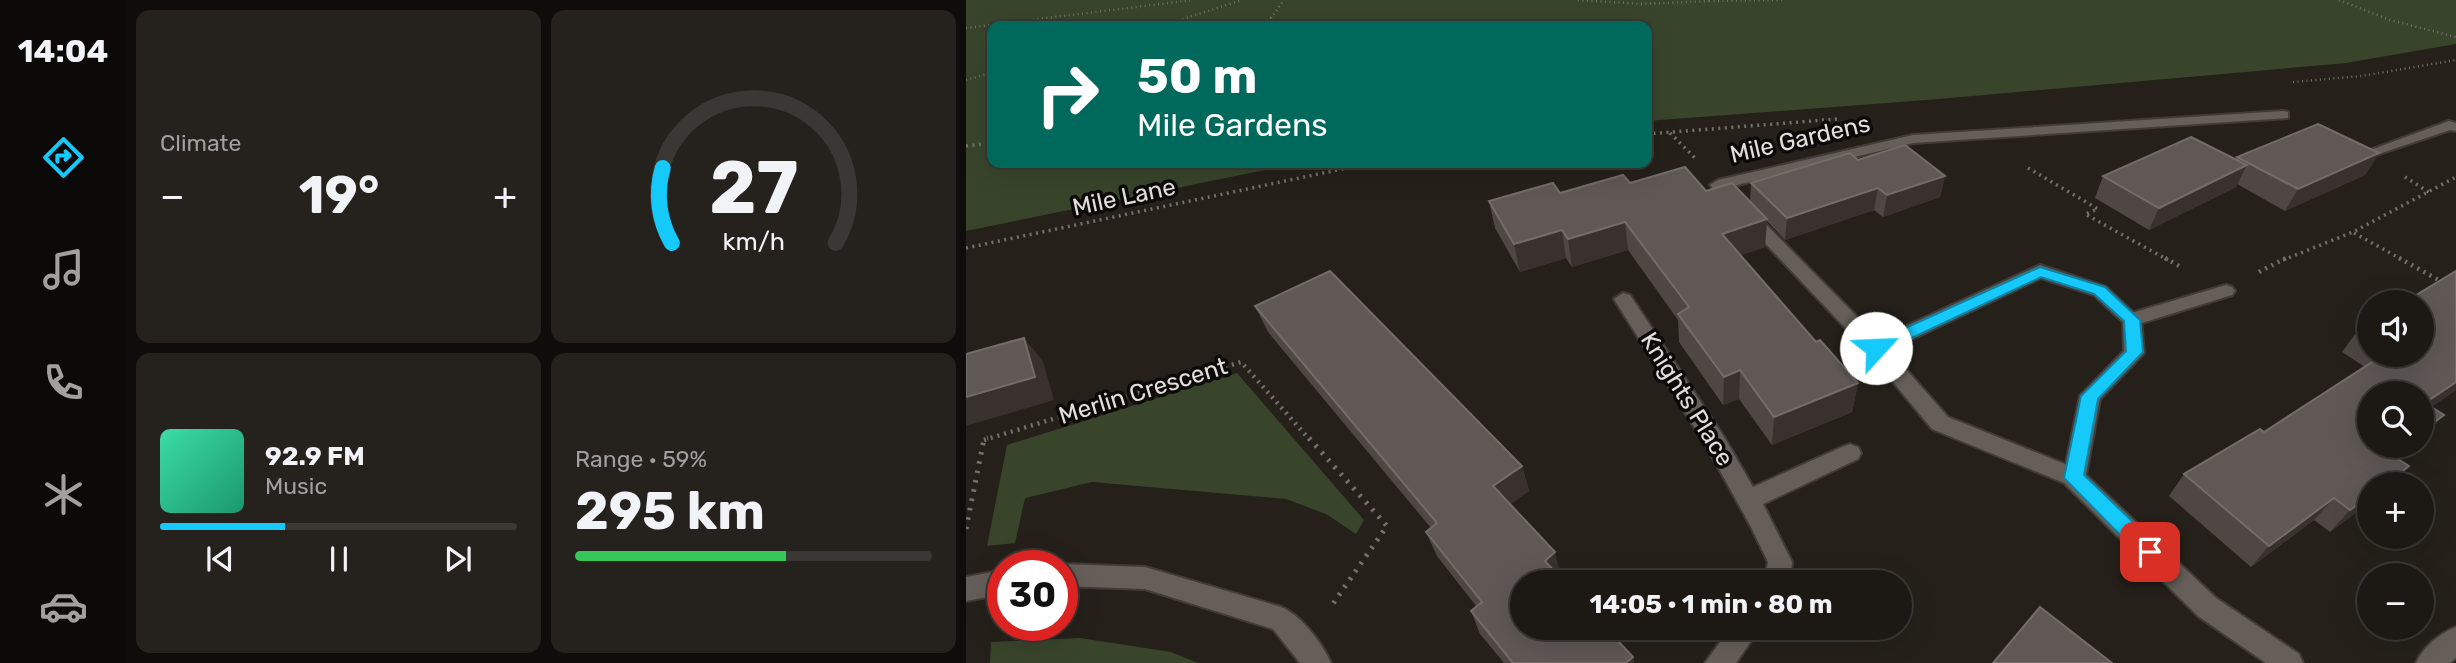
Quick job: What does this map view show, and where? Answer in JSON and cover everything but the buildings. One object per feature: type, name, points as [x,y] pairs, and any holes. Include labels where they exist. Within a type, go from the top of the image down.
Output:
[{"type":"street","name":"Mile Gardens","points":[[1876,348],[1718,185],[1913,139],[2283,115]]},
{"type":"street","points":[[2074,478],[2090,396],[2134,352],[2132,320],[2100,290],[2040,271],[1876,348],[1940,423],[2074,478],[2207,607],[2289,663]]},
{"type":"street","points":[[2132,320],[2226,291]]},
{"type":"street","name":"Knights Place","points":[[1623,299],[1749,500],[1780,562],[1779,570]]},
{"type":"street","points":[[1749,500],[1850,453]]},
{"type":"street","points":[[1078,576],[1145,578],[1281,619],[1310,654]]},
{"type":"street","points":[[966,589],[987,585]]},
{"type":"street","points":[[1719,663],[1737,640]]},
{"type":"street","points":[[2430,663],[2456,640]]},
{"type":"lane","points":[[2364,155],[2449,125],[2456,127]]},
{"type":"path","points":[[1023,21],[1194,0]]},
{"type":"path","points":[[1177,21],[1242,0]]},
{"type":"path","points":[[1275,21],[1271,18],[1284,0]]},
{"type":"path","points":[[1578,0],[1642,4],[1783,0]]},
{"type":"path","points":[[1705,0],[1710,1]]},
{"type":"path","points":[[2339,0],[2390,20],[2456,37]]},
{"type":"path","points":[[966,28],[987,25]]},
{"type":"path","points":[[966,80],[987,74]]},
{"type":"path","points":[[1970,135],[2098,209],[2085,215],[2226,291]]},
{"type":"path","points":[[966,146],[987,144]]},
{"type":"path","name":"Mile Lane","points":[[966,248],[1347,168]]},
{"type":"path","points":[[2259,272],[2305,249],[2353,232],[2456,177]]},
{"type":"path","points":[[2353,232],[2456,290]]},
{"type":"path","name":"Merlin Crescent","points":[[966,529],[984,439],[1241,362],[1387,526],[1310,654]]},
{"type":"green space","points":[[966,0],[2456,0],[2456,44],[2346,63],[1939,99],[1652,121],[1652,21],[987,21],[987,168],[1275,168],[966,231]]},
{"type":"green space","points":[[1237,373],[1364,520],[1356,534],[1326,514],[1286,499],[1092,482],[1025,498],[1015,543],[987,546],[1007,445]]},
{"type":"green space","points":[[1078,638],[1171,652],[1198,663],[990,663],[991,642],[1078,641]]},
{"type":"route","points":[[1876,348],[2040,271],[2100,290],[2132,320],[2134,352],[2090,396],[2074,478],[2150,552]]}]
